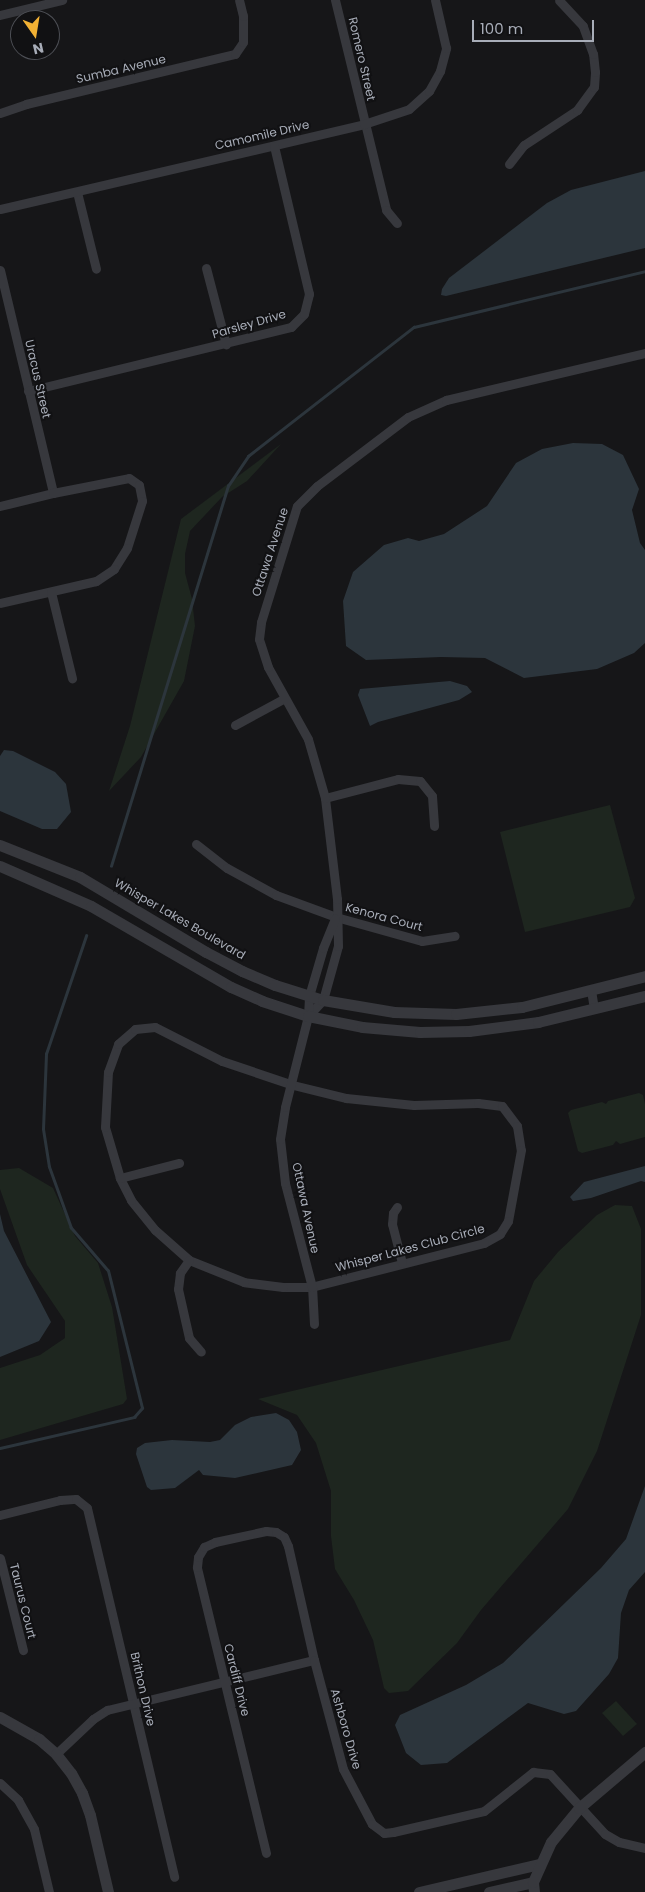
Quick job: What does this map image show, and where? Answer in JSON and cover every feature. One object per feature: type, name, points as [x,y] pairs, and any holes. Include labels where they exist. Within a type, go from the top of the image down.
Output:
[{"type":"street","points":[[0,15],[62,0]]},
{"type":"street","name":"Sumba Avenue","points":[[0,113],[26,104],[235,54],[243,42],[243,16],[239,0]]},
{"type":"street","name":"Romero Street","points":[[335,0],[386,210],[397,223]]},
{"type":"street","name":"Camomile Drive","points":[[0,209],[274,146],[364,124],[410,110],[429,91],[440,71],[446,48],[435,0]]},
{"type":"street","points":[[509,164],[524,145],[577,110],[594,88],[593,54],[583,26],[559,0]]},
{"type":"street","name":"Parsley Drive","points":[[28,391],[291,327],[304,314],[309,294],[274,146]]},
{"type":"street","points":[[77,192],[96,269]]},
{"type":"street","points":[[206,268],[226,344]]},
{"type":"street","name":"Uracus Street","points":[[0,270],[53,493]]},
{"type":"street","name":"Ottawa Avenue","points":[[308,1016],[322,1000],[338,946],[337,898],[325,798],[308,739],[283,699],[268,667],[259,639],[261,622],[298,506],[317,486],[408,417],[446,400],[645,353]]},
{"type":"street","points":[[0,506],[129,478],[139,485],[142,501],[127,548],[114,570],[96,581],[0,603]]},
{"type":"street","points":[[51,592],[72,678]]},
{"type":"street","points":[[235,725],[283,699]]},
{"type":"street","points":[[325,798],[398,779],[420,782],[432,796],[434,826]]},
{"type":"street","name":"Kenora Court","points":[[196,844],[227,868],[276,895],[336,917],[422,941],[455,936]]},
{"type":"street","name":"Whisper Lakes Boulevard","points":[[0,845],[80,877],[206,952],[242,971],[322,1000],[394,1012],[456,1014],[522,1007],[645,976]]},
{"type":"street","points":[[0,866],[44,883],[91,906],[231,987],[262,1001],[308,1016],[362,1027],[420,1032],[469,1031],[538,1022],[645,996]]},
{"type":"street","name":"Ottawa Avenue","points":[[314,1324],[312,1287],[285,1183],[280,1139],[308,1016],[309,996],[323,948],[336,917]]},
{"type":"street","points":[[591,990],[594,1008]]},
{"type":"street","name":"Whisper Lakes Club Circle","points":[[156,1027],[222,1061],[292,1085],[346,1098],[404,1104],[478,1103],[502,1106],[517,1126],[521,1150],[508,1221],[500,1234],[484,1243],[312,1287],[283,1287],[244,1282],[189,1260],[155,1230],[131,1200],[120,1178],[105,1127],[108,1072],[118,1044],[135,1029],[156,1027]]},
{"type":"street","points":[[120,1178],[179,1164]]},
{"type":"street","points":[[397,1207],[392,1224],[402,1263]]},
{"type":"street","points":[[189,1260],[180,1273],[178,1289],[188,1338],[201,1352]]},
{"type":"street","name":"Brithon Drive","points":[[0,1515],[60,1500],[76,1499],[87,1508],[174,1877]]},
{"type":"street","name":"Ashboro Drive","points":[[238,1537],[266,1531],[276,1532],[284,1538],[288,1546],[314,1660],[342,1769],[372,1824],[384,1832],[484,1811],[533,1772],[550,1774],[579,1808],[609,1837],[645,1848]]},
{"type":"street","name":"Cardiff Drive","points":[[238,1537],[204,1547],[198,1557],[197,1567],[266,1853]]},
{"type":"street","name":"Taurus Court","points":[[0,1558],[22,1650]]},
{"type":"street","points":[[56,1754],[102,1712],[314,1660]]},
{"type":"street","points":[[0,1717],[30,1733],[56,1754],[76,1783],[86,1803],[108,1892]]},
{"type":"street","points":[[490,1892],[534,1887],[539,1864],[552,1842],[579,1808],[645,1752]]},
{"type":"street","points":[[0,1783],[18,1800],[34,1829],[49,1892]]},
{"type":"street","points":[[420,1892],[539,1864]]},
{"type":"shaded area","points":[[645,171],[645,248],[446,296],[441,295],[442,289],[449,278],[547,203],[571,190]]},
{"type":"shaded area","points":[[573,443],[602,444],[623,455],[639,489],[632,510],[640,543],[645,550],[645,643],[634,653],[597,669],[524,678],[485,658],[441,657],[366,660],[346,646],[343,601],[353,572],[384,545],[408,538],[419,541],[444,534],[487,506],[516,463],[542,449]]},
{"type":"shaded area","points":[[281,444],[247,481],[222,497],[190,531],[185,554],[185,573],[192,599],[195,626],[184,681],[141,757],[109,791],[130,726],[181,519]]},
{"type":"shaded area","points":[[450,681],[467,686],[472,692],[459,700],[378,722],[370,726],[358,695],[360,689]]},
{"type":"shaded area","points":[[4,750],[13,751],[55,772],[66,784],[71,812],[57,829],[42,829],[0,811],[0,756]]},
{"type":"shaded area","points":[[610,805],[635,898],[630,907],[525,932],[500,832]]},
{"type":"shaded area","points":[[639,1093],[643,1095],[645,1104],[645,1137],[620,1144],[616,1141],[613,1145],[582,1153],[578,1151],[568,1113],[571,1110],[602,1102],[606,1104],[608,1101]]},
{"type":"shaded area","points":[[645,1166],[645,1182],[641,1181],[591,1198],[573,1201],[570,1197],[584,1182]]},
{"type":"shaded area","points":[[19,1168],[53,1188],[75,1236],[98,1263],[112,1307],[127,1399],[123,1404],[0,1440],[0,1368],[40,1355],[65,1338],[65,1321],[27,1265],[0,1189],[0,1170]]},
{"type":"shaded area","points":[[615,1205],[632,1206],[641,1229],[641,1315],[597,1451],[568,1509],[481,1610],[457,1643],[408,1691],[389,1693],[384,1688],[373,1640],[354,1600],[335,1569],[331,1536],[331,1491],[316,1443],[297,1415],[258,1399],[510,1340],[534,1281],[558,1252],[597,1215]]},
{"type":"shaded area","points":[[0,1214],[4,1231],[51,1322],[39,1341],[0,1357]]},
{"type":"shaded area","points":[[276,1413],[289,1420],[297,1432],[301,1450],[292,1465],[235,1478],[203,1475],[199,1470],[175,1488],[151,1490],[147,1487],[136,1454],[137,1448],[145,1443],[172,1440],[210,1442],[220,1440],[235,1425],[251,1417]]},
{"type":"shaded area","points":[[645,1486],[645,1572],[629,1590],[621,1613],[618,1658],[609,1674],[576,1711],[564,1714],[528,1703],[447,1763],[421,1765],[406,1753],[395,1725],[400,1715],[466,1685],[503,1663],[601,1568],[626,1539]]},
{"type":"shaded area","points":[[616,1701],[637,1724],[623,1736],[602,1713]]},
{"type":"waterway","points":[[111,866],[228,486],[248,456],[414,327],[645,271]]},
{"type":"waterway","points":[[0,1448],[134,1417],[142,1408],[108,1271],[71,1228],[49,1167],[43,1129],[46,1054],[86,936]]}]
